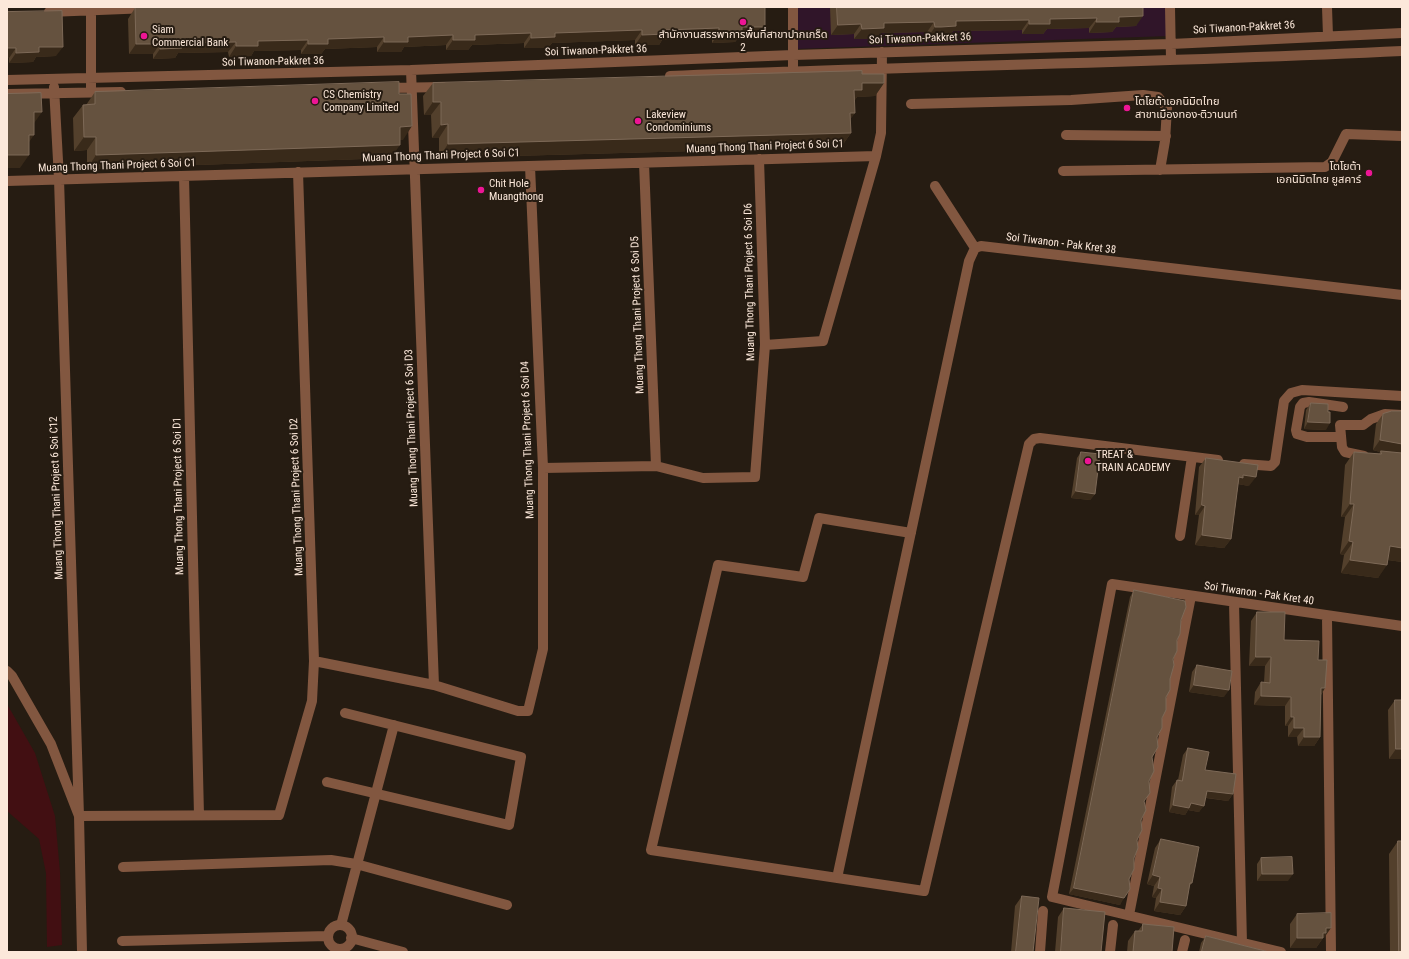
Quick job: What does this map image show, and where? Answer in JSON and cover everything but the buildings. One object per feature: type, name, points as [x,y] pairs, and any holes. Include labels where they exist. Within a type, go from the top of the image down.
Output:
[{"type":"street","points":[[793,7],[793,71]]},
{"type":"street","points":[[1170,7],[1171,60]]},
{"type":"street","points":[[1327,7],[1328,36]]},
{"type":"street","points":[[91,8],[91,92]]},
{"type":"street","points":[[38,12],[91,8],[160,8]]},
{"type":"street","name":"Soi Tiwanon-Pakkret 36","points":[[7,80],[411,70],[793,55],[1171,44],[1402,33]]},
{"type":"street","points":[[1270,39],[1270,58]]},
{"type":"street","points":[[658,77],[793,71],[1270,58],[1402,51]]},
{"type":"street","points":[[765,345],[824,341],[876,156],[881,133],[882,52]]},
{"type":"street","name":"Muang Thong Thani Project 6 Soi D3","points":[[411,70],[434,685]]},
{"type":"street","name":"Muang Thong Thani Project 6 Soi C12","points":[[54,79],[59,179],[82,952]]},
{"type":"street","points":[[380,88],[451,86]]},
{"type":"street","points":[[7,94],[54,92],[133,92]]},
{"type":"street","points":[[911,104],[1071,100],[1143,95],[1158,97],[1167,108],[1166,136],[1160,170]]},
{"type":"street","points":[[1063,171],[1325,167],[1332,162],[1346,134],[1402,136]]},
{"type":"street","points":[[1066,135],[1166,136]]},
{"type":"street","name":"Muang Thong Thani Project 6 Soi C1","points":[[7,181],[876,156]]},
{"type":"street","name":"Muang Thong Thani Project 6 Soi D6","points":[[656,466],[703,478],[755,476],[765,345],[759,159]]},
{"type":"street","name":"Muang Thong Thani Project 6 Soi D5","points":[[644,163],[656,466]]},
{"type":"street","name":"Muang Thong Thani Project 6 Soi D4","points":[[434,685],[518,710],[528,711],[543,648],[543,468],[530,166]]},
{"type":"street","name":"Muang Thong Thani Project 6 Soi D2","points":[[199,815],[279,815],[312,701],[314,660],[298,172]]},
{"type":"street","name":"Muang Thong Thani Project 6 Soi D1","points":[[184,176],[199,815]]},
{"type":"street","points":[[837,878],[969,261],[975,248],[934,186]]},
{"type":"street","name":"Soi Tiwanon - Pak Kret 38","points":[[975,248],[980,246],[1402,295]]},
{"type":"street","points":[[911,533],[819,518],[803,577],[718,566],[651,850],[924,891],[1029,444],[1034,439],[1040,438],[1271,466],[1275,462],[1284,401],[1291,393],[1302,390],[1402,396]]},
{"type":"street","points":[[1341,437],[1307,437],[1297,434],[1296,430],[1300,407],[1303,403],[1309,402],[1343,407]]},
{"type":"street","points":[[1372,458],[1344,452],[1342,447],[1340,425],[1363,425],[1371,419],[1386,414],[1402,414]]},
{"type":"street","points":[[1180,536],[1192,457]]},
{"type":"street","points":[[543,468],[656,466]]},
{"type":"street","name":"Soi Tiwanon - Pak Kret 40","points":[[1129,915],[1052,897],[1112,584],[1327,617],[1402,626]]},
{"type":"street","points":[[1192,596],[1129,915],[1281,952]]},
{"type":"street","points":[[1234,603],[1242,943]]},
{"type":"street","points":[[1327,617],[1331,952]]},
{"type":"street","points":[[314,660],[434,685]]},
{"type":"street","points":[[7,671],[12,676],[51,744],[79,816],[199,815]]},
{"type":"street","points":[[326,782],[509,825],[521,757],[394,724],[345,713]]},
{"type":"street","points":[[341,925],[394,724]]},
{"type":"street","points":[[123,867],[331,860],[356,864],[507,905]]},
{"type":"street","points":[[1040,952],[1043,911]]},
{"type":"street","points":[[341,925],[349,929],[352,938],[347,946],[338,950],[330,944],[328,936],[332,928],[341,925]]},
{"type":"street","points":[[1110,952],[1113,925]]},
{"type":"street","points":[[122,941],[328,936]]},
{"type":"street","points":[[352,938],[403,952]]},
{"type":"street","points":[[1182,952],[1184,940]]},
{"type":"shaded area","points":[[793,7],[1170,7],[1169,36],[794,49]]},
{"type":"shaded area","points":[[7,704],[35,753],[55,816],[60,872],[62,945],[47,947],[46,873],[39,839],[7,811]]},
{"type":"place","name":"สำนักงานสรรพาการพื้นที่สาขาปากเกร็ด 2","points":[[743,22]]},
{"type":"place","name":"Siam Commercial Bank","points":[[144,36]]},
{"type":"place","name":"CS Chemistry Company Limited","points":[[315,101]]},
{"type":"place","name":"โตโยต้าเอกนิมิตไทย สาขาเมืองทอง-ติวานนท์","points":[[1127,108]]},
{"type":"place","name":"Lakeview Condominiums","points":[[638,121]]},
{"type":"place","name":"โตโยต้า เอกนิมิตไทย ยูสคาร์","points":[[1369,173]]},
{"type":"place","name":"Chit Hole Muangthong","points":[[481,190]]},
{"type":"place","name":"TREAT & TRAIN ACADEMY","points":[[1088,461]]}]
